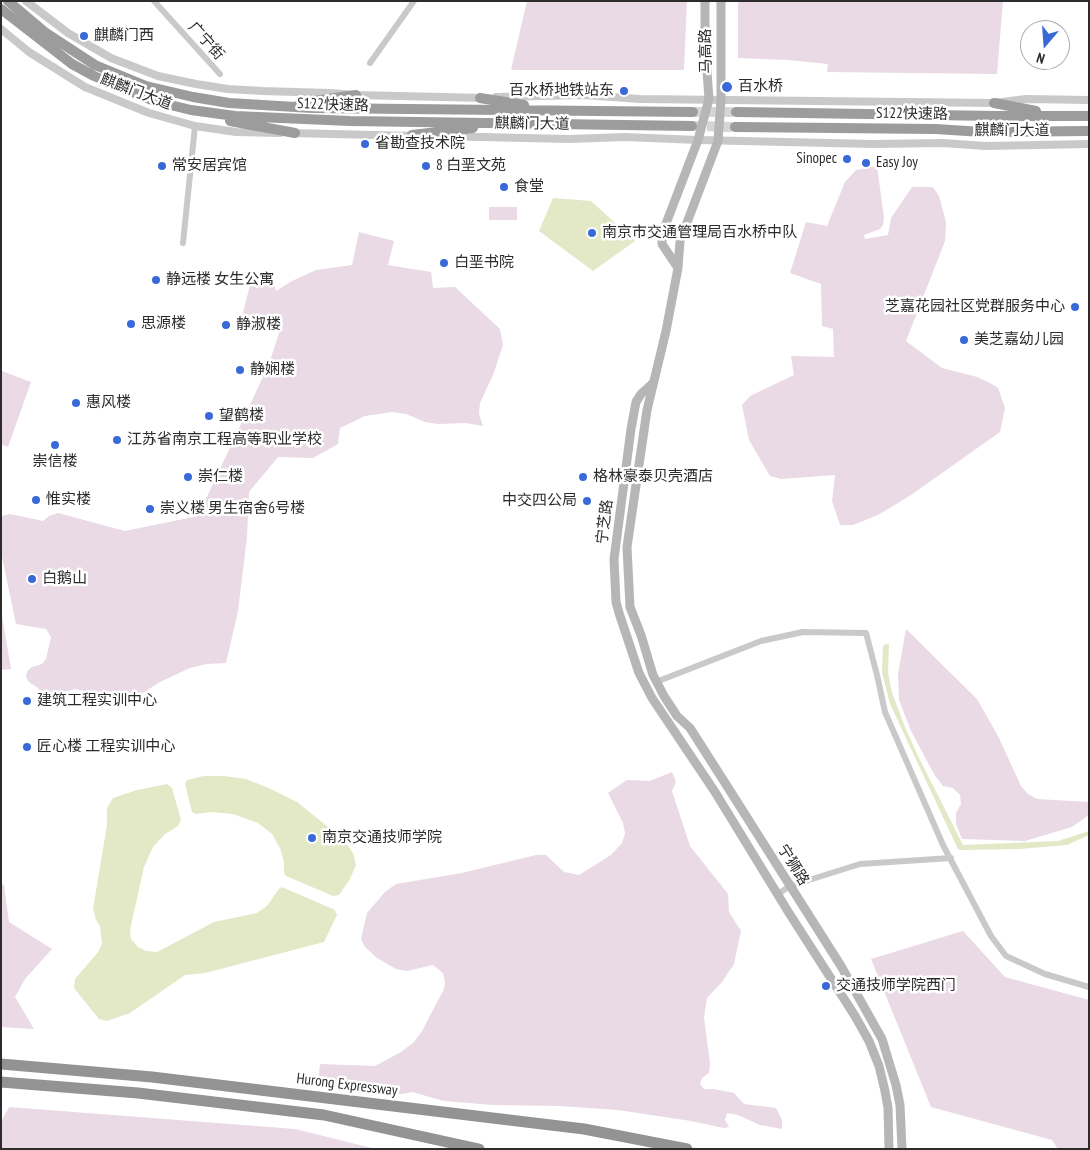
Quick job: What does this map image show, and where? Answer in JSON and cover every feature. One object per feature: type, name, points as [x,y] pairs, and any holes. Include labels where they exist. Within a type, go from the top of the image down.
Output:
[{"type":"highway","name":"S122快速路","points":[[8,1],[46,33],[95,65],[146,86],[229,103],[271,106],[693,112]]},
{"type":"highway","name":"S122快速路","points":[[1,9],[65,58],[94,76],[154,102],[191,110],[265,118],[502,124],[692,126]]},
{"type":"highway","points":[[271,106],[356,95]]},
{"type":"highway","points":[[480,98],[560,110]]},
{"type":"highway","points":[[994,103],[1056,116]]},
{"type":"highway","points":[[191,110],[236,122],[295,133]]},
{"type":"highway","name":"S122快速路","points":[[736,112],[1089,116]]},
{"type":"highway","points":[[412,135],[502,124]]},
{"type":"highway","name":"S122快速路","points":[[735,126],[936,129],[982,132],[1089,131]]},
{"type":"highway","name":"Hurong Expressway","points":[[1,1064],[152,1077],[584,1129],[687,1149]]},
{"type":"highway","points":[[1,1082],[138,1094],[324,1115],[479,1149]]},
{"type":"main road","name":"马高路","points":[[698,140],[709,99],[704,16],[705,1]]},
{"type":"main road","name":"马高路","points":[[718,140],[721,100],[721,1]]},
{"type":"main road","points":[[678,268],[662,244],[662,234],[698,140]]},
{"type":"main road","name":"宁芝路","points":[[630,607],[627,547],[645,419],[678,268],[680,240],[718,140]]},
{"type":"main road","name":"宁芝路","points":[[619,613],[616,602],[614,559],[631,429],[636,402],[641,394],[654,382]]},
{"type":"main road","name":"宁狮路","points":[[630,607],[656,682],[677,716],[690,728],[846,974],[882,1039],[896,1085],[902,1149]]},
{"type":"main road","name":"宁狮路","points":[[619,613],[639,673],[652,698],[715,792],[869,1041],[879,1066],[885,1091],[888,1108],[889,1149]]},
{"type":"street","name":"麒麟门大道","points":[[26,1],[68,33],[89,47],[111,58],[158,76],[228,89],[480,98],[584,96],[640,99],[994,103],[1026,99],[1089,100]]},
{"type":"street","name":"广宁街","points":[[154,1],[220,74]]},
{"type":"street","points":[[370,63],[414,1]]},
{"type":"street","name":"麒麟门大道","points":[[1,29],[29,52],[85,87],[149,113],[195,126],[236,132],[569,138],[625,137],[873,144],[942,143],[985,146],[1089,144]]},
{"type":"street","points":[[183,243],[195,126]]},
{"type":"street","points":[[656,682],[761,641],[803,632],[866,633],[885,712],[943,845],[991,936],[1006,956],[1045,974],[1089,987]]},
{"type":"street","points":[[778,894],[790,886],[860,864],[951,858]]},
{"type":"shaded area","points":[[527,1],[687,1],[684,70],[511,70]]},
{"type":"shaded area","points":[[738,1],[1003,1],[997,74],[827,72],[828,64],[738,58]]},
{"type":"shaded area","points":[[877,166],[884,218],[883,225],[880,229],[864,235],[865,239],[888,235],[891,218],[912,187],[933,187],[939,196],[946,222],[945,241],[906,341],[942,368],[977,377],[998,388],[1005,408],[1000,432],[911,495],[878,515],[853,525],[840,525],[832,501],[835,475],[781,479],[770,476],[749,440],[742,405],[750,396],[794,375],[791,356],[834,357],[833,329],[822,326],[821,284],[790,273],[806,222],[827,226],[845,182],[856,170]]},
{"type":"shaded area","points":[[553,198],[591,201],[635,241],[593,271],[539,231]]},
{"type":"shaded area","points":[[489,207],[517,207],[517,220],[489,220]]},
{"type":"shaded area","points":[[359,232],[394,241],[388,265],[431,272],[433,288],[455,287],[500,329],[503,345],[493,375],[480,403],[479,414],[483,426],[466,423],[438,424],[425,422],[406,414],[392,412],[365,416],[340,428],[338,444],[313,458],[278,457],[249,492],[247,537],[238,611],[226,663],[207,664],[190,668],[160,682],[141,694],[134,701],[75,689],[52,695],[49,702],[26,677],[27,671],[32,667],[42,664],[46,659],[51,637],[46,629],[16,624],[1,552],[1,516],[10,514],[43,521],[49,516],[58,513],[125,531],[198,516],[269,364],[281,327],[243,313],[251,281],[272,278],[276,291],[316,270],[352,265]]},
{"type":"shaded area","points":[[2,371],[31,382],[8,447],[1,444]]},
{"type":"shaded area","points":[[1,610],[11,669],[1,670]]},
{"type":"shaded area","points":[[906,629],[977,699],[998,736],[1021,786],[1028,794],[1037,799],[1089,802],[1089,815],[1072,827],[1025,841],[962,839],[956,824],[956,813],[961,804],[960,795],[953,788],[943,786],[934,774],[911,731],[899,700],[898,674]]},
{"type":"shaded area","points":[[889,644],[888,673],[892,693],[905,727],[963,845],[1058,841],[1089,831],[1089,835],[1067,845],[1019,849],[958,849],[890,704],[882,672],[883,646]]},
{"type":"shaded area","points":[[672,772],[676,782],[672,791],[690,846],[728,894],[729,912],[741,931],[734,964],[722,982],[707,998],[704,1018],[710,1063],[709,1073],[702,1078],[700,1084],[704,1089],[734,1093],[744,1104],[776,1108],[782,1120],[782,1129],[760,1125],[738,1115],[727,1113],[725,1120],[729,1127],[724,1128],[618,1110],[444,1101],[412,1092],[402,1094],[318,1083],[320,1064],[375,1066],[401,1052],[414,1042],[422,1031],[444,989],[443,973],[433,965],[407,971],[396,969],[377,958],[365,947],[361,939],[367,913],[385,892],[396,884],[462,873],[536,855],[546,855],[564,872],[579,875],[611,855],[622,843],[625,833],[623,823],[608,793],[627,780],[650,781]]},
{"type":"shaded area","points":[[204,776],[246,779],[271,789],[297,802],[343,839],[353,853],[356,865],[350,879],[339,895],[333,896],[286,876],[280,848],[272,834],[258,823],[233,814],[212,812],[196,814],[192,812],[185,784],[187,780]]},
{"type":"shaded area","points":[[167,784],[172,788],[181,820],[178,826],[165,834],[153,847],[144,867],[130,930],[131,939],[138,947],[146,951],[157,952],[214,922],[257,913],[267,906],[282,887],[335,910],[337,915],[324,942],[205,973],[185,975],[130,1013],[107,1021],[99,1019],[74,988],[75,979],[99,951],[102,943],[100,926],[93,909],[107,825],[107,808],[113,798],[137,790]]},
{"type":"shaded area","points":[[1,884],[4,885],[9,922],[52,949],[25,979],[15,997],[34,1029],[1,1027]]},
{"type":"shaded area","points":[[963,931],[1005,977],[1089,1000],[1089,1149],[1058,1149],[1052,1140],[931,1107],[871,959]]},
{"type":"shaded area","points":[[9,1107],[295,1129],[376,1149],[1,1149],[1,1122]]},
{"type":"tunnel","points":[[693,112],[736,112]]},
{"type":"tunnel","points":[[692,126],[735,127]]},
{"type":"place","name":"麒麟门西","points":[[84,36]]},
{"type":"place","name":"百水桥","points":[[727,87]]},
{"type":"place","name":"百水桥地铁站东","points":[[624,91]]},
{"type":"place","name":"省勘查技术院","points":[[365,144]]},
{"type":"place","name":"Sinopec","points":[[847,159]]},
{"type":"place","name":"Easy Joy","points":[[866,163]]},
{"type":"place","name":"常安居宾馆","points":[[162,166]]},
{"type":"place","name":"8 白垩文苑","points":[[426,166]]},
{"type":"place","name":"食堂","points":[[504,187]]},
{"type":"place","name":"南京市交通管理局百水桥中队","points":[[592,233]]},
{"type":"place","name":"白垩书院","points":[[444,263]]},
{"type":"place","name":"静远楼 女生公寓","points":[[156,280]]},
{"type":"place","name":"芝嘉花园社区党群服务中心","points":[[1075,307]]},
{"type":"place","name":"思源楼","points":[[131,324]]},
{"type":"place","name":"静淑楼","points":[[226,325]]},
{"type":"place","name":"美芝嘉幼儿园","points":[[964,340]]},
{"type":"place","name":"静娴楼","points":[[240,370]]},
{"type":"place","name":"惠风楼","points":[[76,403]]},
{"type":"place","name":"望鹤楼","points":[[209,416]]},
{"type":"place","name":"江苏省南京工程高等职业学校","points":[[117,440]]},
{"type":"place","name":"崇信楼","points":[[55,445]]},
{"type":"place","name":"崇仁楼","points":[[188,477]]},
{"type":"place","name":"格林豪泰贝壳酒店","points":[[583,477]]},
{"type":"place","name":"惟实楼","points":[[36,500]]},
{"type":"place","name":"中交四公局","points":[[587,501]]},
{"type":"place","name":"崇义楼 男生宿舍6号楼","points":[[150,509]]},
{"type":"place","name":"白鹅山","points":[[32,579]]},
{"type":"place","name":"建筑工程实训中心","points":[[27,701]]},
{"type":"place","name":"匠心楼 工程实训中心","points":[[27,747]]},
{"type":"place","name":"南京交通技师学院","points":[[312,838]]},
{"type":"place","name":"交通技师学院西门","points":[[826,986]]}]
